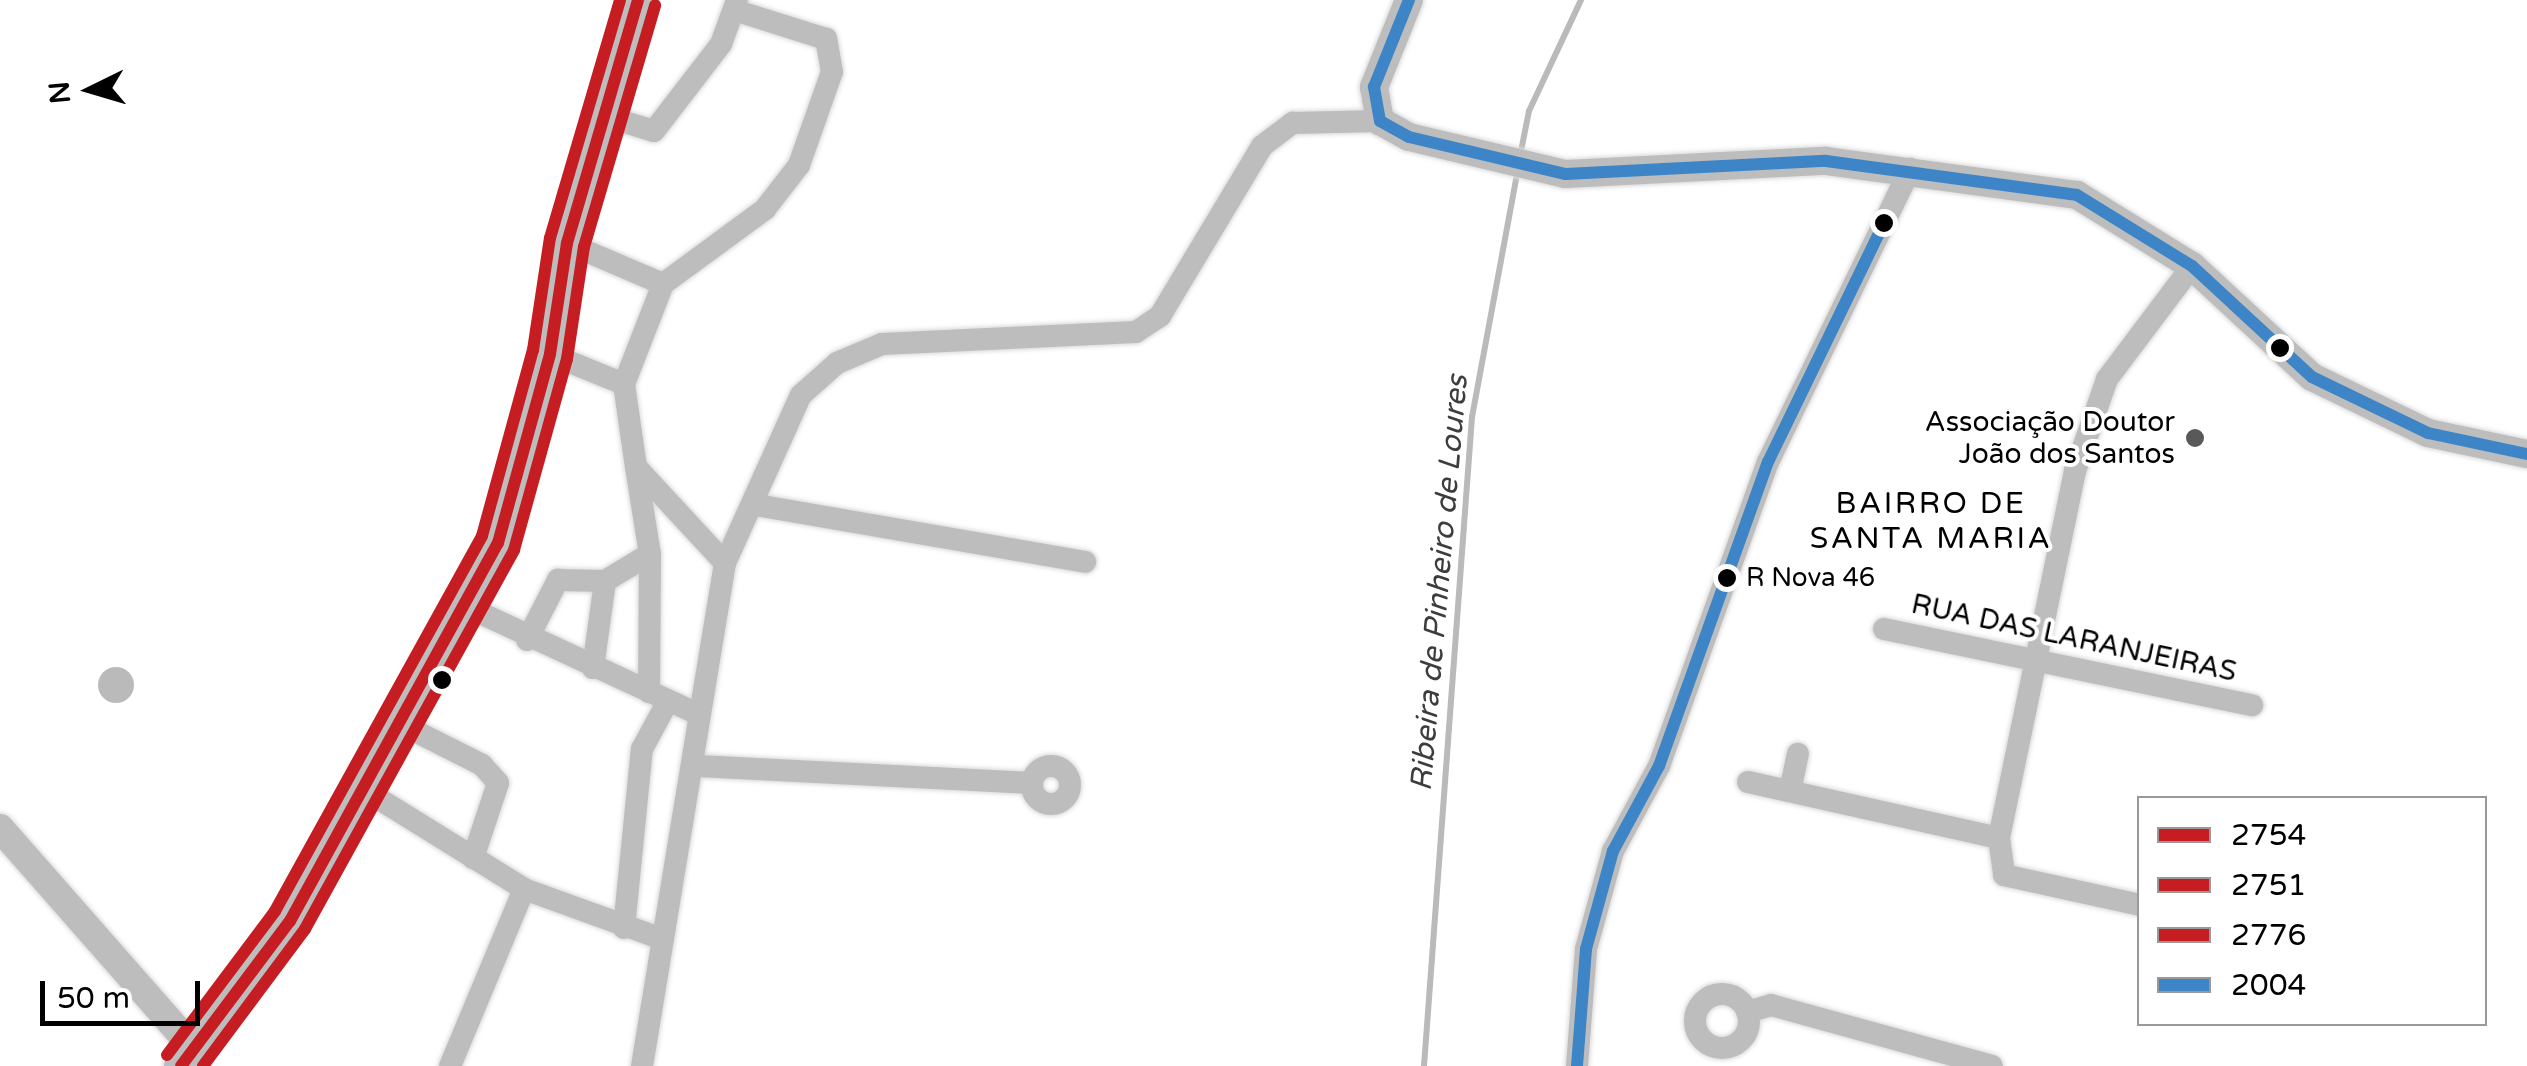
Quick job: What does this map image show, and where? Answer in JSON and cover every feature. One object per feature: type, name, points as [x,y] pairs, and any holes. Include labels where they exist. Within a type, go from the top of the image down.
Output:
[{"type":"main road","points":[[188,1058],[257,973],[498,543],[550,354],[567,243],[638,0]]},
{"type":"street","points":[[1380,121],[1374,87],[1409,0]]},
{"type":"street","points":[[605,116],[654,131],[721,44],[736,5],[826,39],[832,72],[799,164],[765,209],[663,284],[624,384],[650,560],[658,697],[642,750],[624,928]]},
{"type":"street","points":[[642,1066],[662,939],[698,766],[700,715],[725,563],[756,505],[801,394],[837,363],[882,344],[1136,332],[1160,316],[1262,146],[1293,123],[1380,121],[1457,148],[1546,171],[1826,161],[1910,169],[2077,195],[2192,266],[2312,377],[2375,413],[2527,454]]},
{"type":"street","points":[[1577,1066],[1598,893],[1659,766],[1768,462],[1910,169]]},
{"type":"street","points":[[567,243],[663,284]]},
{"type":"street","points":[[2137,904],[2004,875],[1999,838],[2076,471],[2107,379],[2192,266]]},
{"type":"street","points":[[550,354],[624,384]]},
{"type":"street","points":[[636,467],[725,563]]},
{"type":"street","points":[[756,505],[1085,562]]},
{"type":"street","points":[[527,640],[558,580],[605,581],[650,560]]},
{"type":"street","points":[[593,668],[605,581]]},
{"type":"street","points":[[463,605],[527,640],[700,715]]},
{"type":"street","name":"RUA DAS LARANJEIRAS","points":[[1884,629],[2252,705]]},
{"type":"street","points":[[399,723],[482,765],[498,783],[473,858]]},
{"type":"street","points":[[1790,791],[1798,754]]},
{"type":"street","points":[[698,766],[1032,784]]},
{"type":"street","points":[[1748,782],[1999,838]]},
{"type":"street","points":[[363,789],[524,889],[662,939]]},
{"type":"street","points":[[0,828],[188,1058]]},
{"type":"street","points":[[450,1066],[524,889]]},
{"type":"street","points":[[1747,1012],[1771,1005],[1992,1066]]},
{"type":"shaded area","points":[[116,667],[129,672],[134,685],[129,698],[116,703],[103,698],[98,685],[103,672]]},
{"type":"waterway","name":"Ribeira de Pinheiro de Loures","points":[[1520,156],[1529,111],[1581,0]]},
{"type":"waterway","name":"Ribeira de Pinheiro de Loures","points":[[1424,1066],[1472,417],[1518,168]]},
{"type":"transit line","name":"2776","points":[[167,1055],[275,911],[482,536],[533,350],[550,238],[620,0]]},
{"type":"transit line","name":"2754","points":[[181,1066],[290,921],[498,543],[550,354],[567,243],[638,0]]},
{"type":"transit line","name":"2004","points":[[1380,121],[1374,87],[1409,0]]},
{"type":"transit line","name":"2751","points":[[203,1066],[305,929],[514,550],[567,359],[584,247],[655,5]]},
{"type":"transit line","name":"2004","points":[[1380,121],[1409,137],[1566,174],[1826,161],[2077,195],[2192,266],[2312,377],[2428,433],[2527,454]]},
{"type":"transit line","name":"2004","points":[[1577,1066],[1586,949],[1613,851],[1659,766],[1768,462],[1884,223]]},
{"type":"place","name":"Associação Doutor João dos Santos","points":[[2195,438]]},
{"type":"place","name":"R Nova 46","points":[[1727,578]]},
{"type":"district","name":"BAIRRO DE SANTA MARIA","points":[[1931,521]]}]
